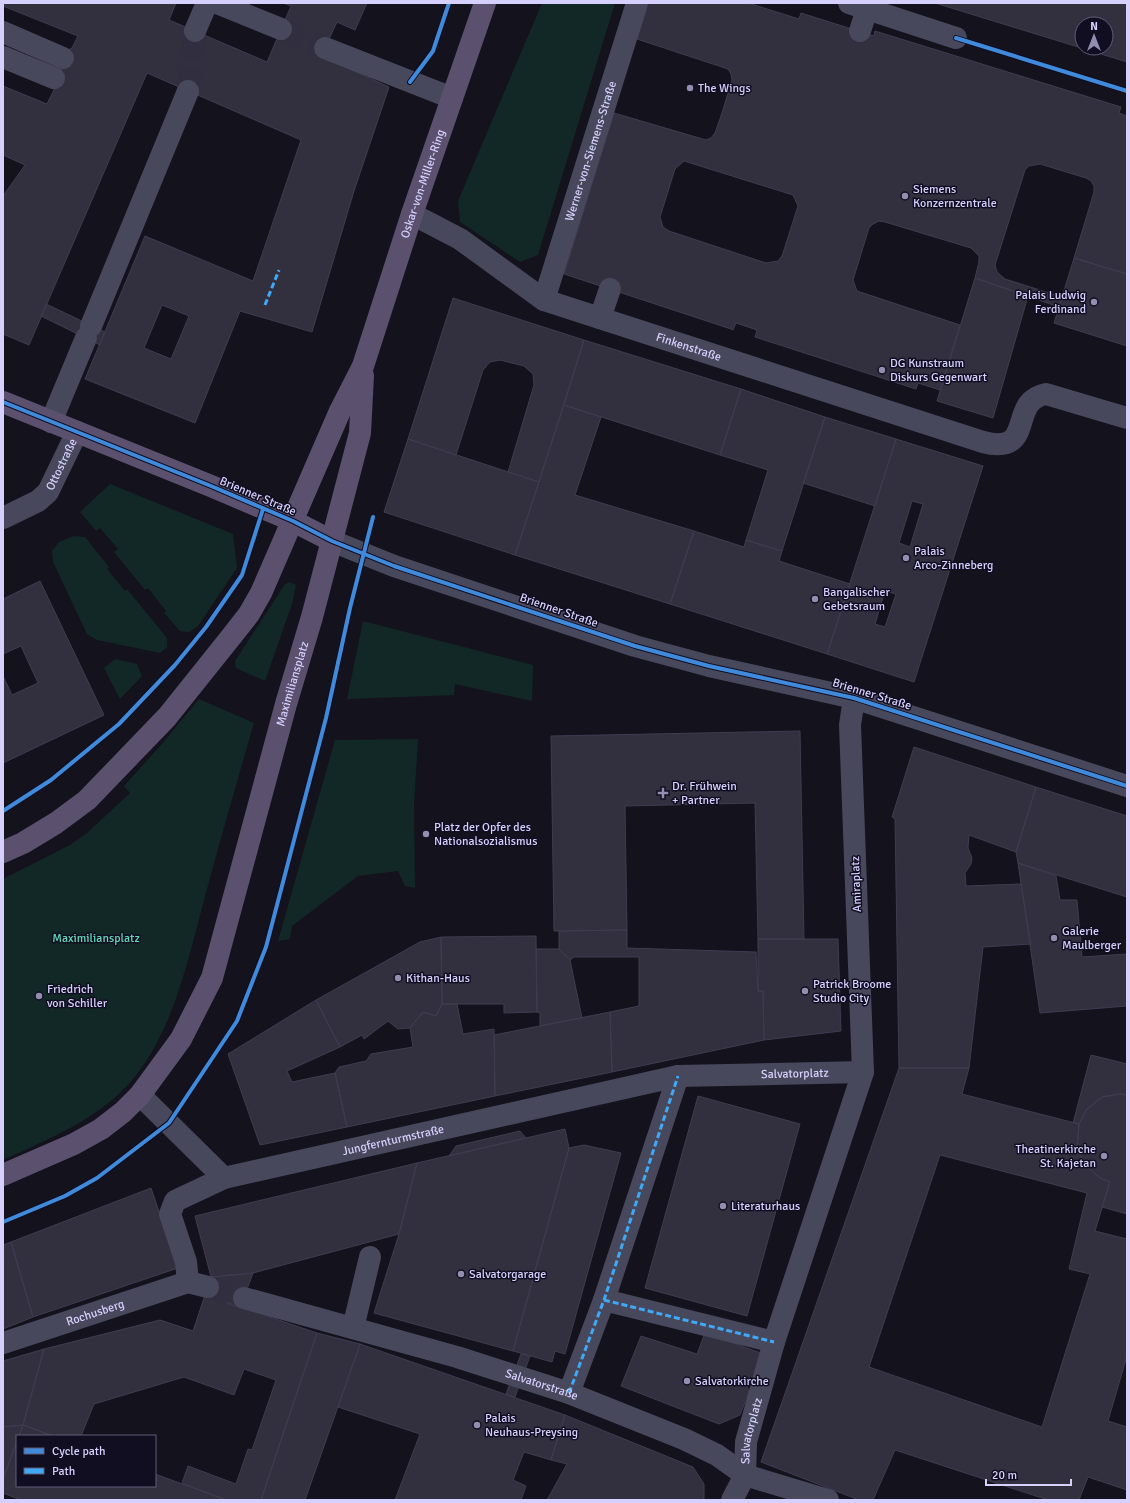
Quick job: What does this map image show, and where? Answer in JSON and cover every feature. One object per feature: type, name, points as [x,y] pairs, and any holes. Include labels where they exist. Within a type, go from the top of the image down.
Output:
[{"type":"main road","name":"Oskar-von-Miller-Ring","points":[[293,522],[340,411],[363,366],[412,214],[485,3]]},
{"type":"main road","name":"Oskar-von-Miller-Ring","points":[[332,541],[360,433],[363,366]]},
{"type":"main road","name":"Brienner Straße","points":[[3,402],[293,522],[332,541]]},
{"type":"main road","points":[[3,852],[24,843],[50,827],[87,800],[162,722],[249,614],[261,593],[293,522]]},
{"type":"main road","name":"Maximiliansplatz","points":[[3,1174],[74,1144],[101,1129],[123,1112],[140,1095],[180,1039],[212,978],[332,541]]},
{"type":"street","points":[[196,31],[207,3]]},
{"type":"street","points":[[217,3],[281,29]]},
{"type":"street","name":"Werner-von-Siemens-Straße","points":[[544,300],[636,3]]},
{"type":"street","points":[[860,31],[861,5],[956,38]]},
{"type":"street","points":[[3,32],[63,58]]},
{"type":"street","points":[[325,48],[452,98]]},
{"type":"street","points":[[3,57],[54,78]]},
{"type":"street","points":[[51,422],[188,91]]},
{"type":"street","name":"Finkenstraße","points":[[412,214],[460,239],[544,300],[983,442],[1001,445],[1010,443],[1015,438],[1026,408],[1031,400],[1037,396],[1046,394],[1127,418]]},
{"type":"street","points":[[600,318],[610,289]]},
{"type":"street","name":"Ottostraße","points":[[3,518],[38,501],[48,492],[77,432]]},
{"type":"street","name":"Brienner Straße","points":[[332,541],[394,566],[634,646],[709,666],[854,698],[1127,786]]},
{"type":"street","name":"Amiraplatz","points":[[854,698],[850,725],[863,1072]]},
{"type":"street","name":"Salvatorplatz","points":[[678,1076],[863,1072],[774,1342],[746,1442],[745,1475]]},
{"type":"street","points":[[569,1393],[604,1300],[678,1076]]},
{"type":"street","name":"Jungfernturmstraße","points":[[198,1285],[186,1262],[170,1214],[175,1201],[224,1178],[678,1076]]},
{"type":"street","points":[[140,1095],[224,1178]]},
{"type":"street","points":[[353,1328],[370,1257]]},
{"type":"street","name":"Rochusberg","points":[[3,1343],[198,1285]]},
{"type":"street","name":"Salvatorstraße","points":[[244,1298],[457,1357],[569,1393],[684,1439],[718,1455],[745,1475],[828,1500]]},
{"type":"street","points":[[604,1300],[774,1342]]},
{"type":"street","points":[[732,1500],[745,1475]]},
{"type":"green space","points":[[542,3],[615,3],[538,255],[520,262],[460,222],[458,201]]},
{"type":"green space","points":[[110,484],[233,534],[237,568],[198,626],[189,632],[180,631],[164,613],[166,611],[148,588],[145,590],[114,552],[118,549],[100,528],[96,531],[80,512]]},
{"type":"green space","points":[[74,536],[85,537],[109,567],[107,569],[125,591],[127,589],[167,638],[167,647],[160,653],[97,640],[87,634],[53,562],[52,551],[59,542]]},
{"type":"green space","points":[[290,582],[296,585],[292,604],[265,681],[236,668],[235,661],[285,584]]},
{"type":"green space","points":[[363,621],[533,665],[532,701],[455,684],[454,695],[347,699]]},
{"type":"green space","points":[[115,659],[137,664],[142,676],[120,699],[104,668]]},
{"type":"green space","name":"Maximiliansplatz","points":[[199,699],[254,723],[187,963],[160,1037],[148,1059],[133,1079],[105,1106],[89,1117],[55,1136],[3,1160],[3,879],[70,845],[87,833],[130,793],[124,786],[161,745]]},
{"type":"green space","points":[[418,739],[414,804],[415,888],[405,886],[398,871],[358,876],[292,926],[290,939],[278,941],[335,740]]},
{"type":"building","points":[[3,3],[176,3],[169,20],[267,62],[291,6],[283,3],[367,3],[355,30],[337,22],[321,56],[389,87],[354,191],[312,332],[240,311],[195,423],[85,379],[145,236],[253,281],[301,140],[147,73],[29,345],[3,334],[3,196],[25,165],[3,155],[3,86],[47,104],[54,90],[51,84],[66,51],[72,48],[78,36],[3,6]],"holes":[[[162,305],[189,316],[171,359],[144,348]]]},
{"type":"building","name":"Siemens Konzernzentrale","points":[[648,3],[748,3],[799,19],[801,13],[874,36],[875,31],[1121,107],[1119,113],[1127,116],[1127,274],[1074,258],[1094,192],[1094,186],[1091,181],[1086,178],[1040,164],[1029,166],[1025,170],[995,265],[997,272],[1005,279],[1062,297],[1059,307],[975,278],[979,256],[971,248],[885,222],[879,221],[873,224],[869,228],[853,280],[857,291],[960,325],[940,390],[918,383],[916,389],[755,337],[757,330],[736,323],[733,330],[564,274],[614,113],[706,140],[711,138],[715,133],[722,113],[732,80],[728,69],[637,39]],"holes":[[[684,161],[793,195],[798,206],[782,256],[778,261],[766,263],[669,231],[663,227],[660,217],[675,169]]]},
{"type":"building","points":[[935,3],[1127,3],[1127,62],[1107,56],[1114,56],[1114,16],[1074,16],[1074,46]]},
{"type":"building","name":"Palais Ludwig Ferdinand","points":[[1074,258],[1127,274],[1127,346],[1054,323]]},
{"type":"building","points":[[975,278],[1028,296],[993,418],[937,401]]},
{"type":"building","points":[[453,298],[584,340],[539,482],[508,472],[534,385],[533,374],[524,366],[500,360],[490,362],[483,370],[456,455],[408,439]]},
{"type":"building","points":[[46,304],[105,332],[100,345],[41,316]]},
{"type":"building","points":[[584,340],[741,389],[720,455],[564,405]]},
{"type":"building","points":[[741,389],[825,417],[782,551],[746,540],[768,470],[720,455]]},
{"type":"building","points":[[564,405],[601,417],[575,495],[694,531],[670,604],[515,555]]},
{"type":"building","points":[[825,417],[896,439],[875,506],[803,483]]},
{"type":"building","points":[[408,439],[539,482],[515,555],[384,512]]},
{"type":"building","name":"Palais Arco-Zinneberg","points":[[896,439],[983,466],[914,682],[827,654]],"holes":[[[912,501],[923,504],[910,547],[899,543]],[[885,591],[896,594],[885,627],[875,624]]]},
{"type":"building","points":[[694,531],[744,547],[746,540],[782,551],[779,561],[850,584],[827,654],[670,604]]},
{"type":"building","points":[[40,581],[104,715],[3,763],[3,676],[12,695],[38,683],[21,646],[3,654],[3,599]]},
{"type":"building","points":[[800,731],[804,939],[758,939],[755,803],[625,806],[627,930],[554,931],[551,736]]},
{"type":"building","points":[[914,747],[1036,787],[1016,852],[969,835],[968,848],[972,858],[971,864],[965,873],[966,886],[1021,884],[1031,944],[983,947],[969,1068],[899,1068],[895,819],[892,817]]},
{"type":"building","points":[[1036,787],[1127,816],[1127,897],[1018,863],[1016,852]]},
{"type":"building","points":[[1018,863],[1056,876],[1060,900],[1077,900],[1082,957],[1127,954],[1127,1006],[1040,1013]]},
{"type":"building","points":[[627,930],[627,948],[756,952],[758,991],[763,991],[764,1040],[612,1072],[610,1012],[639,1006],[639,957],[574,957],[570,960],[559,949],[559,931]]},
{"type":"building","points":[[536,936],[537,1012],[504,1013],[504,1004],[442,1004],[441,937]]},
{"type":"building","name":"Kithan-Haus","points":[[441,937],[442,1004],[436,1016],[423,1012],[410,1028],[398,1029],[388,1021],[364,1039],[362,1035],[340,1047],[316,1000],[420,942]]},
{"type":"building","points":[[758,939],[838,939],[841,1031],[764,1040],[763,991],[758,991]]},
{"type":"building","points":[[536,949],[559,949],[570,960],[582,1018],[540,1026],[540,1013],[537,1012]]},
{"type":"building","points":[[316,1000],[340,1047],[287,1071],[292,1082],[335,1073],[347,1127],[260,1145],[228,1054]]},
{"type":"building","points":[[442,1004],[457,1004],[463,1034],[494,1029],[495,1096],[347,1127],[335,1073],[339,1067],[366,1061],[371,1054],[413,1047],[410,1028],[423,1012],[436,1016]]},
{"type":"building","points":[[610,1012],[612,1072],[495,1096],[494,1035]]},
{"type":"building","points":[[1091,1055],[1127,1064],[1127,1095],[1120,1094],[1102,1097],[1087,1109],[1079,1124],[1073,1123]]},
{"type":"building","points":[[899,1068],[969,1068],[962,1094],[1079,1124],[1077,1148],[1085,1165],[1100,1178],[1110,1182],[1095,1231],[1127,1239],[1127,1356],[1108,1421],[1127,1427],[1127,1490],[1088,1477],[1079,1500],[1048,1500],[895,1450],[873,1500],[859,1500],[761,1462]],"holes":[[[940,1155],[1087,1193],[1069,1269],[1090,1274],[1042,1427],[869,1367]]]},
{"type":"building","name":"Theatinerkirche St. Kajetan","points":[[1120,1094],[1127,1095],[1127,1214],[1102,1207],[1110,1182],[1100,1178],[1085,1165],[1077,1148],[1079,1124],[1087,1109],[1102,1097]]},
{"type":"building","name":"Literaturhaus","points":[[698,1096],[800,1124],[747,1316],[645,1288]]},
{"type":"building","name":"Salvatorgarage","points":[[565,1129],[569,1148],[513,1351],[374,1313],[399,1234],[417,1163]]},
{"type":"building","points":[[520,1131],[526,1138],[449,1156],[456,1146]]},
{"type":"building","points":[[584,1145],[621,1153],[565,1354],[555,1351],[552,1362],[513,1351],[569,1148]]},
{"type":"building","points":[[417,1163],[399,1234],[253,1273],[211,1277],[195,1216]]},
{"type":"building","points":[[151,1188],[178,1268],[33,1317],[11,1242]]},
{"type":"building","points":[[11,1242],[33,1317],[3,1329],[3,1245]]},
{"type":"building","points":[[253,1273],[240,1308],[205,1295],[211,1277]]},
{"type":"building","points":[[205,1295],[317,1333],[261,1500],[226,1500],[182,1483],[188,1466],[236,1484],[248,1449],[252,1450],[276,1380],[244,1369],[234,1395],[184,1377],[94,1404],[81,1435],[50,1435],[23,1425],[44,1349],[160,1320],[193,1331]]},
{"type":"building","points":[[317,1333],[360,1344],[305,1500],[261,1500]]},
{"type":"building","name":"Salvatorkirche","points":[[705,1333],[764,1354],[755,1379],[746,1383],[749,1392],[740,1415],[719,1424],[621,1386],[641,1336],[697,1354]]},
{"type":"building","name":"Palais Neuhaus-Preysing","points":[[360,1344],[565,1415],[551,1460],[524,1452],[513,1480],[526,1486],[521,1500],[395,1500],[420,1434],[338,1407]]},
{"type":"building","points":[[44,1349],[23,1425],[3,1427],[3,1361]]},
{"type":"building","points":[[521,1354],[530,1356],[515,1397],[506,1394]]},
{"type":"building","points":[[565,1415],[693,1467],[704,1484],[704,1500],[547,1500],[567,1464],[551,1460]]},
{"type":"building","points":[[23,1425],[19,1435],[16,1435],[16,1444],[3,1479],[3,1427]]},
{"type":"building","points":[[23,1425],[50,1435],[19,1435]]},
{"type":"building","points":[[16,1444],[16,1487],[156,1487],[156,1474],[226,1500],[21,1500],[3,1493],[3,1479]]},
{"type":"tunnel","points":[[281,29],[325,48]]},
{"type":"tunnel","points":[[188,91],[195,31]]},
{"type":"tunnel","points":[[208,1287],[244,1298]]},
{"type":"marked path","points":[[265,305],[279,270]]},
{"type":"marked path","points":[[569,1393],[604,1300],[678,1076]]},
{"type":"marked path","points":[[604,1300],[774,1342]]},
{"type":"cycle path","points":[[410,82],[433,51],[449,3]]},
{"type":"cycle path","points":[[956,38],[1127,91]]},
{"type":"cycle path","points":[[3,402],[211,486],[293,521],[332,541],[394,566],[635,646],[709,666],[854,698],[1127,786]]},
{"type":"cycle path","points":[[3,811],[51,780],[119,724],[175,665],[206,627],[242,575],[263,509]]},
{"type":"cycle path","points":[[3,1222],[65,1196],[97,1178],[169,1123],[237,1021],[266,947],[326,718],[350,608],[373,517]]},
{"type":"place","name":"The Wings","points":[[690,88]]},
{"type":"place","name":"Siemens Konzernzentrale","points":[[905,196]]},
{"type":"place","name":"Palais Ludwig Ferdinand","points":[[1094,302]]},
{"type":"place","name":"DG Kunstraum Diskurs Gegenwart","points":[[882,370]]},
{"type":"place","name":"Palais Arco-Zinneberg","points":[[906,558]]},
{"type":"place","name":"Bangalischer Gebetsraum","points":[[815,599]]},
{"type":"place","name":"Dr. Frühwein + Partner","points":[[663,793]]},
{"type":"place","name":"Platz der Opfer des Nationalsozialismus","points":[[426,834]]},
{"type":"place","name":"Galerie Maulberger","points":[[1054,938]]},
{"type":"place","name":"Kithan-Haus","points":[[398,978]]},
{"type":"place","name":"Patrick Broome Studio City","points":[[805,991]]},
{"type":"place","name":"Friedrich von Schiller","points":[[39,996]]},
{"type":"place","name":"Theatinerkirche St. Kajetan","points":[[1104,1156]]},
{"type":"place","name":"Literaturhaus","points":[[723,1206]]},
{"type":"place","name":"Salvatorgarage","points":[[461,1274]]},
{"type":"place","name":"Salvatorkirche","points":[[687,1381]]},
{"type":"place","name":"Palais Neuhaus-Preysing","points":[[477,1425]]}]
